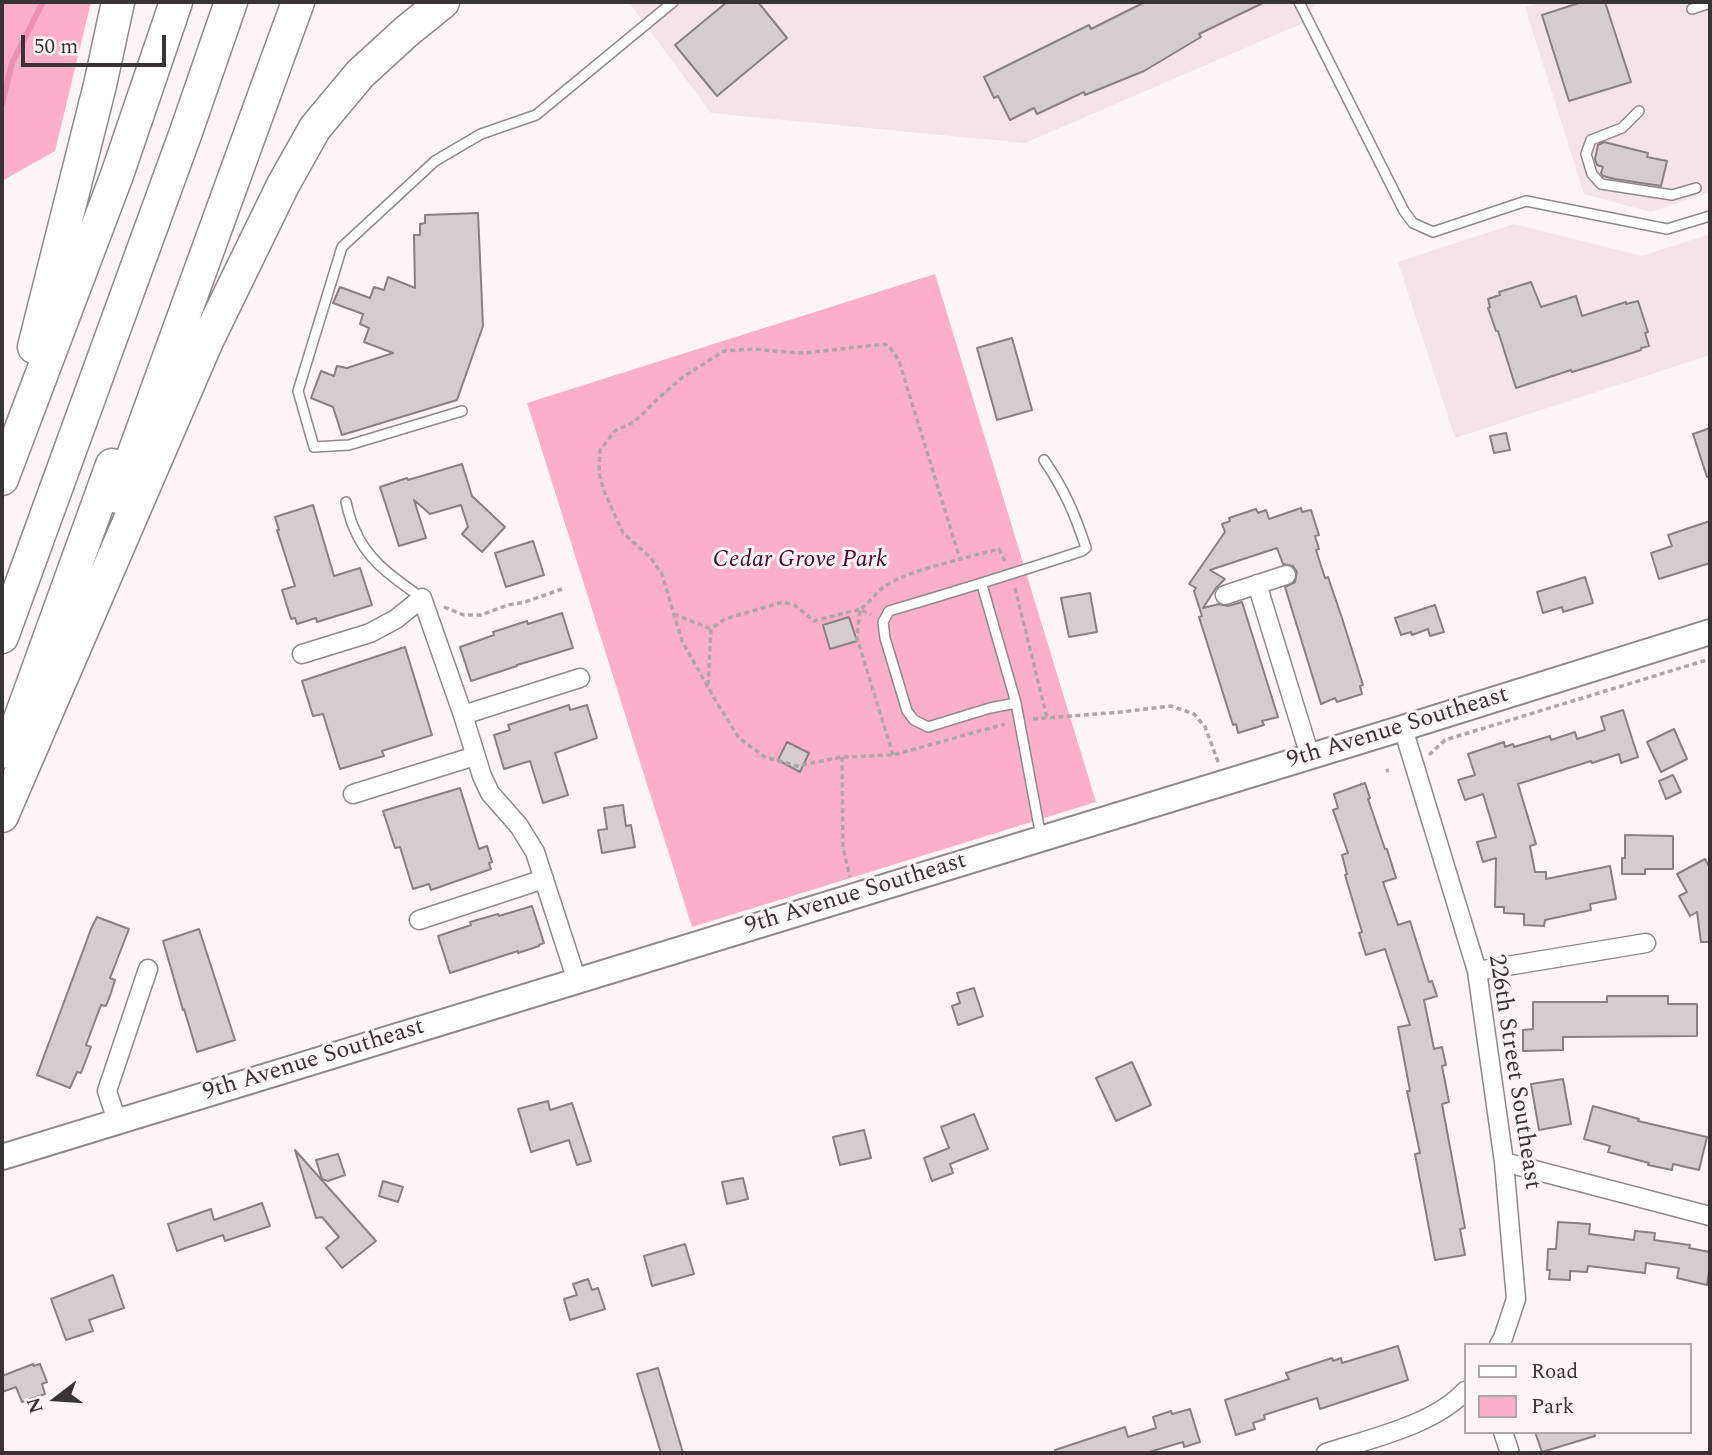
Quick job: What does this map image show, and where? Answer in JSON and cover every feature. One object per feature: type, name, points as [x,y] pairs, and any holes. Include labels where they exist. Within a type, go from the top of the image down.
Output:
[{"type":"highway","points":[[2,472],[100,85],[118,2]]},
{"type":"highway","points":[[2,479],[117,175],[176,2]]},
{"type":"highway","points":[[2,599],[222,2]]},
{"type":"highway","points":[[2,637],[231,2]]},
{"type":"highway","points":[[2,770],[281,2]]},
{"type":"highway","points":[[2,815],[298,2]]},
{"type":"highway","points":[[2,815],[207,341],[283,185],[315,128],[360,74],[443,2]]},
{"type":"main road","name":"9th Avenue Southeast","points":[[2,1157],[1710,632]]},
{"type":"street","points":[[1225,595],[1286,575]]},
{"type":"street","points":[[1257,584],[1310,757]]},
{"type":"street","points":[[302,654],[376,630],[422,597],[482,776],[490,793],[519,826],[535,852],[577,981]]},
{"type":"street","points":[[463,715],[580,678]]},
{"type":"street","name":"226th Street Southeast","points":[[1403,728],[1477,971],[1504,1162],[1516,1299],[1500,1343]]},
{"type":"street","points":[[353,794],[475,756]]},
{"type":"street","points":[[419,920],[544,879]]},
{"type":"street","points":[[1477,971],[1646,943]]},
{"type":"street","points":[[117,1121],[107,1091],[148,969]]},
{"type":"street","points":[[1504,1162],[1710,1216]]},
{"type":"street","points":[[1326,1453],[1414,1425],[1456,1402],[1464,1392]]},
{"type":"street","points":[[1504,1434],[1510,1453]]},
{"type":"lane","points":[[462,411],[349,445],[314,447],[298,391],[342,247],[435,161],[481,134],[536,115],[673,2]]},
{"type":"lane","points":[[1298,2],[1404,211],[1413,223],[1433,232],[1527,201],[1667,229],[1710,216]]},
{"type":"lane","points":[[1692,9],[1710,3]]},
{"type":"lane","points":[[1639,111],[1622,128],[1591,140],[1586,154],[1592,174],[1601,184],[1672,195],[1696,188]]},
{"type":"lane","points":[[1016,703],[928,727],[914,720],[906,711],[883,622],[889,611],[982,585],[1086,548],[1076,517],[1060,483],[1044,460]]},
{"type":"lane","points":[[346,502],[354,528],[371,558],[422,597]]},
{"type":"lane","points":[[982,585],[1016,703],[1042,839]]},
{"type":"path","points":[[712,629],[674,614],[662,574],[650,557],[623,533],[604,491],[600,473],[600,450],[615,431],[634,422],[683,377],[724,351],[754,349],[805,353],[885,344],[891,349],[899,361],[960,559]]},
{"type":"path","points":[[712,629],[726,620],[783,602],[796,606],[814,621],[860,609],[884,586],[911,574],[999,549],[1011,574],[1047,718]]},
{"type":"path","points":[[422,597],[464,615],[481,615],[562,589]]},
{"type":"path","points":[[860,609],[883,622]]},
{"type":"path","points":[[860,609],[857,638],[893,755]]},
{"type":"path","points":[[708,687],[712,629]]},
{"type":"path","points":[[1427,760],[1436,746],[1445,740],[1710,659]]},
{"type":"path","points":[[842,757],[843,848],[855,896]]},
{"type":"shaded area","points":[[1317,2],[1303,23],[1025,143],[711,113],[630,4]]},
{"type":"shaded area","points":[[1540,2],[1710,2],[1710,192],[1651,212],[1584,194],[1525,7]]},
{"type":"shaded area","points":[[1514,224],[1642,256],[1710,234],[1710,355],[1455,438],[1398,262]]},
{"type":"green space","points":[[2,2],[91,2],[55,151],[2,181]]},
{"type":"green space","name":"Cedar Grove Park","points":[[935,274],[1096,802],[692,927],[527,403]]},
{"type":"building","points":[[727,2],[758,2],[787,38],[717,96],[675,45]]},
{"type":"building","points":[[1145,2],[1265,2],[1199,34],[1201,37],[1144,71],[1085,95],[1084,92],[1037,114],[1034,108],[1010,120],[998,96],[994,98],[984,77],[1089,25],[1091,29]]},
{"type":"building","points":[[1582,2],[1605,2],[1631,82],[1569,101],[1542,15]]},
{"type":"building","points":[[1604,142],[1648,153],[1647,157],[1667,161],[1661,186],[1603,176],[1603,167],[1597,165],[1595,159],[1598,145]]},
{"type":"building","points":[[478,213],[483,326],[457,400],[342,435],[333,407],[311,398],[321,371],[334,376],[337,366],[347,368],[393,353],[364,342],[369,328],[360,324],[363,314],[333,303],[340,287],[370,298],[374,287],[384,290],[388,277],[415,288],[414,235],[420,235],[420,224],[425,223],[425,215]]},
{"type":"building","points":[[1531,282],[1541,307],[1576,296],[1582,316],[1626,302],[1638,301],[1648,332],[1645,333],[1649,346],[1516,388],[1488,308],[1488,299],[1500,295],[1499,292]]},
{"type":"building","points":[[1012,338],[1032,410],[997,420],[977,348]]},
{"type":"building","points":[[1710,428],[1710,476],[1707,477],[1693,434]]},
{"type":"building","points":[[1506,433],[1510,450],[1494,453],[1490,436]]},
{"type":"building","points":[[462,464],[472,496],[505,527],[482,552],[462,534],[468,527],[461,505],[430,514],[414,500],[426,538],[399,546],[380,487]]},
{"type":"building","points":[[313,505],[334,576],[360,568],[372,605],[317,622],[316,618],[297,624],[295,618],[291,619],[282,590],[295,586],[275,517]]},
{"type":"building","points":[[1301,508],[1302,512],[1311,510],[1319,535],[1315,536],[1319,549],[1316,550],[1342,618],[1363,685],[1360,686],[1362,694],[1337,702],[1335,698],[1321,704],[1285,587],[1295,582],[1297,572],[1293,566],[1283,564],[1277,548],[1210,570],[1225,579],[1203,608],[1242,602],[1278,717],[1262,721],[1264,725],[1238,733],[1236,724],[1233,725],[1199,617],[1202,616],[1194,591],[1196,588],[1189,584],[1225,532],[1222,524],[1230,521],[1229,518],[1256,509],[1258,513],[1266,510],[1269,519]]},
{"type":"building","points":[[1710,521],[1710,563],[1659,579],[1651,553],[1672,546],[1668,535]]},
{"type":"building","points":[[533,541],[544,575],[506,587],[495,553]]},
{"type":"building","points":[[1585,577],[1593,603],[1563,612],[1562,607],[1543,613],[1537,592]]},
{"type":"building","points":[[1090,593],[1097,632],[1069,637],[1061,598]]},
{"type":"building","points":[[1435,605],[1444,632],[1430,636],[1428,629],[1412,635],[1411,632],[1401,635],[1395,618]]},
{"type":"building","points":[[562,613],[573,648],[471,681],[460,647],[494,635],[493,632]]},
{"type":"building","points":[[849,617],[857,641],[830,649],[823,625]]},
{"type":"building","points":[[405,647],[432,735],[382,751],[384,756],[340,769],[323,714],[313,716],[302,681]]},
{"type":"building","points":[[569,705],[570,710],[587,705],[597,738],[555,753],[568,795],[543,803],[530,761],[504,769],[494,735],[510,730],[508,725]]},
{"type":"building","points":[[1623,710],[1638,757],[1621,763],[1619,754],[1518,784],[1536,844],[1530,846],[1535,872],[1546,872],[1546,879],[1610,866],[1616,899],[1590,904],[1591,910],[1545,920],[1544,926],[1524,925],[1524,914],[1504,913],[1504,907],[1495,907],[1496,858],[1483,862],[1477,842],[1496,837],[1483,794],[1465,800],[1458,780],[1475,775],[1468,754],[1504,742],[1505,747],[1513,744],[1514,747],[1575,732],[1577,739],[1605,730],[1601,717]]},
{"type":"building","points":[[1674,729],[1687,759],[1661,772],[1647,742]]},
{"type":"building","points":[[787,742],[809,753],[800,772],[778,760]]},
{"type":"building","points":[[1673,775],[1681,792],[1666,799],[1659,781]]},
{"type":"building","points":[[1365,783],[1370,798],[1368,799],[1396,878],[1383,882],[1398,925],[1410,921],[1429,982],[1432,981],[1437,996],[1424,1000],[1434,1049],[1442,1047],[1446,1065],[1442,1066],[1449,1102],[1442,1104],[1465,1228],[1460,1229],[1465,1255],[1435,1260],[1415,1154],[1420,1153],[1407,1091],[1410,1091],[1398,1027],[1410,1025],[1385,949],[1366,955],[1345,875],[1347,874],[1342,855],[1348,853],[1333,810],[1338,808],[1334,794]]},
{"type":"building","points":[[460,788],[479,849],[487,846],[492,862],[489,863],[491,869],[431,890],[429,884],[413,889],[400,847],[395,848],[383,811]]},
{"type":"building","points":[[623,805],[626,826],[631,825],[635,847],[602,853],[598,830],[607,829],[604,808]]},
{"type":"building","points":[[1625,835],[1673,836],[1673,869],[1645,869],[1645,874],[1622,874]]},
{"type":"building","points":[[1705,859],[1710,868],[1710,942],[1701,942],[1697,912],[1690,916],[1679,896],[1687,892],[1677,874]]},
{"type":"building","points":[[532,906],[544,943],[450,973],[438,936],[471,925],[470,922]]},
{"type":"building","points":[[97,917],[129,929],[110,978],[115,980],[111,993],[106,1006],[101,1005],[86,1045],[91,1047],[81,1073],[77,1072],[70,1088],[37,1075]]},
{"type":"building","points":[[199,929],[235,1040],[197,1052],[163,941]]},
{"type":"building","points":[[974,988],[983,1016],[958,1025],[952,1006],[960,1003],[957,993]]},
{"type":"building","points":[[1607,996],[1668,996],[1668,1004],[1697,1004],[1697,1036],[1563,1037],[1563,1050],[1523,1051],[1523,1030],[1533,1029],[1533,1002],[1607,1002]]},
{"type":"building","points":[[1132,1062],[1151,1105],[1116,1121],[1096,1078]]},
{"type":"building","points":[[1563,1079],[1571,1124],[1539,1130],[1531,1084]]},
{"type":"building","points":[[548,1101],[550,1110],[572,1103],[591,1161],[577,1165],[569,1140],[531,1152],[518,1109]]},
{"type":"building","points":[[1593,1106],[1639,1119],[1638,1121],[1707,1137],[1699,1170],[1673,1164],[1672,1170],[1648,1165],[1649,1163],[1608,1152],[1610,1146],[1584,1139]]},
{"type":"building","points":[[974,1114],[988,1149],[950,1164],[953,1173],[932,1181],[924,1158],[949,1148],[941,1127]]},
{"type":"building","points":[[864,1130],[871,1158],[840,1165],[833,1137]]},
{"type":"building","points":[[295,1150],[376,1241],[342,1268],[326,1248],[339,1237],[322,1217],[316,1218]]},
{"type":"building","points":[[338,1154],[345,1175],[328,1181],[322,1179],[316,1160]]},
{"type":"building","points":[[743,1178],[748,1199],[727,1204],[722,1182]]},
{"type":"building","points":[[383,1181],[403,1187],[398,1202],[379,1196]]},
{"type":"building","points":[[262,1203],[270,1226],[225,1241],[223,1235],[177,1251],[168,1224],[211,1209],[214,1220]]},
{"type":"building","points":[[1558,1222],[1590,1224],[1589,1234],[1634,1240],[1635,1231],[1655,1233],[1654,1240],[1690,1245],[1689,1248],[1710,1252],[1707,1285],[1677,1278],[1679,1268],[1646,1263],[1645,1273],[1588,1266],[1587,1272],[1570,1271],[1570,1280],[1549,1279],[1548,1249],[1556,1249]]},
{"type":"building","points":[[685,1244],[694,1274],[652,1286],[644,1256]]},
{"type":"building","points":[[113,1275],[124,1308],[89,1320],[93,1331],[66,1340],[51,1299]]},
{"type":"building","points":[[588,1279],[592,1290],[598,1288],[605,1309],[570,1320],[564,1299],[577,1295],[573,1284]]},
{"type":"building","points":[[1398,1346],[1408,1380],[1320,1409],[1317,1398],[1264,1415],[1265,1419],[1253,1423],[1255,1429],[1236,1435],[1225,1400],[1289,1379],[1286,1373],[1332,1358],[1333,1361],[1341,1358],[1342,1363]]},
{"type":"building","points":[[33,1364],[40,1364],[47,1382],[42,1384],[45,1394],[22,1402],[16,1387],[2,1392],[2,1376]]},
{"type":"building","points":[[658,1368],[683,1453],[661,1453],[637,1374]]},
{"type":"building","points":[[1190,1409],[1200,1442],[1184,1447],[1183,1442],[1146,1453],[1055,1453],[1055,1450],[1125,1427],[1128,1437],[1156,1428],[1153,1417]]},
{"type":"building","points":[[1536,1434],[1594,1434],[1595,1436],[1542,1452]]},
{"type":"waterway","points":[[2,104],[12,63],[43,2]]}]
